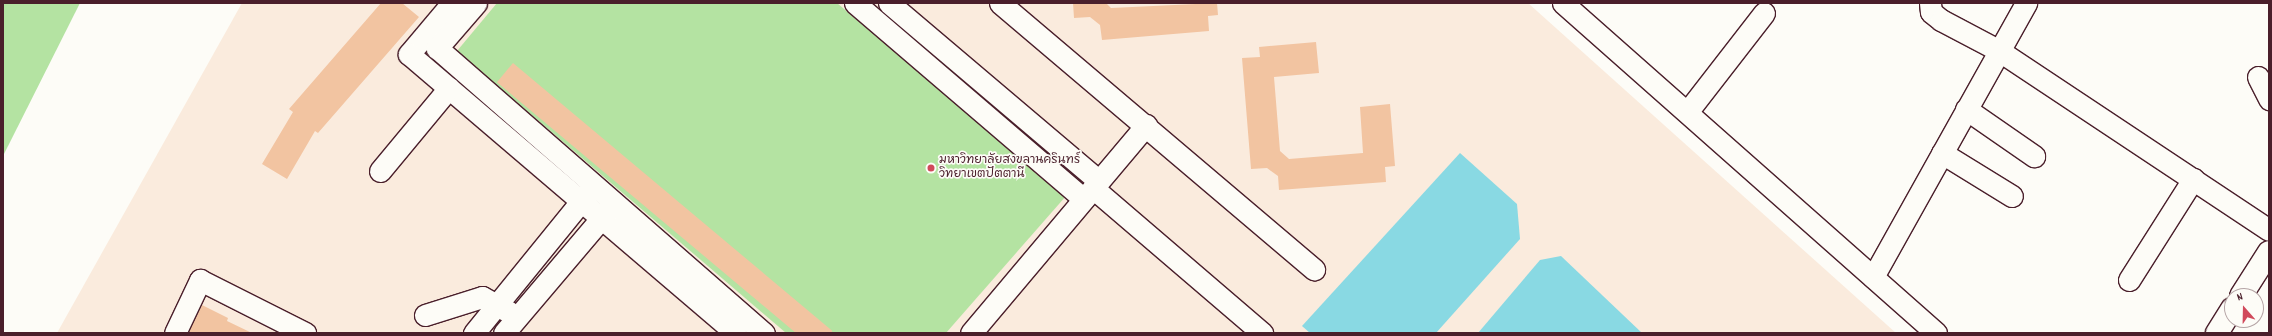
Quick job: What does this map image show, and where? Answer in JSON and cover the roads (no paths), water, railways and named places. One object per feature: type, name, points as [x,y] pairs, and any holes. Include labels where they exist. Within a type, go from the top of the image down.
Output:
[{"type":"main road","points":[[2245,288],[2269,252]]},
{"type":"main road","points":[[2217,333],[2224,322]]},
{"type":"street","points":[[452,3],[409,54],[602,217],[736,333]]},
{"type":"street","points":[[476,3],[437,48],[616,201],[764,333]]},
{"type":"street","points":[[855,3],[1092,189],[1262,333]]},
{"type":"street","points":[[889,3],[1092,189]]},
{"type":"street","points":[[1000,3],[1146,125],[1314,269]]},
{"type":"street","points":[[1563,3],[1688,111],[1936,333]]},
{"type":"street","points":[[1930,3],[1931,12],[1941,20],[1998,50],[2269,230]]},
{"type":"street","points":[[1873,277],[1998,50],[2026,3]]},
{"type":"street","points":[[1688,111],[1764,13]]},
{"type":"street","points":[[2258,77],[2269,99]]},
{"type":"street","points":[[380,171],[449,88]]},
{"type":"street","points":[[1966,109],[2034,156]]},
{"type":"street","points":[[972,333],[1146,125]]},
{"type":"street","points":[[1942,153],[2012,196]]},
{"type":"street","points":[[2129,280],[2193,179]]},
{"type":"street","points":[[474,333],[596,184]]},
{"type":"street","points":[[425,315],[482,296],[498,304],[510,326],[616,201]]},
{"type":"street","points":[[175,333],[200,280],[305,333]]},
{"type":"water","points":[[1460,153],[1517,204],[1520,239],[1436,333],[1310,333],[1302,326]]},
{"type":"water","points":[[1561,256],[1642,333],[1478,333],[1540,260]]},
{"type":"place","name":"มหาวิทยาลัยสงขลานครินทร์ วิทยาเขตปัตตานี","points":[[931,168]]}]
